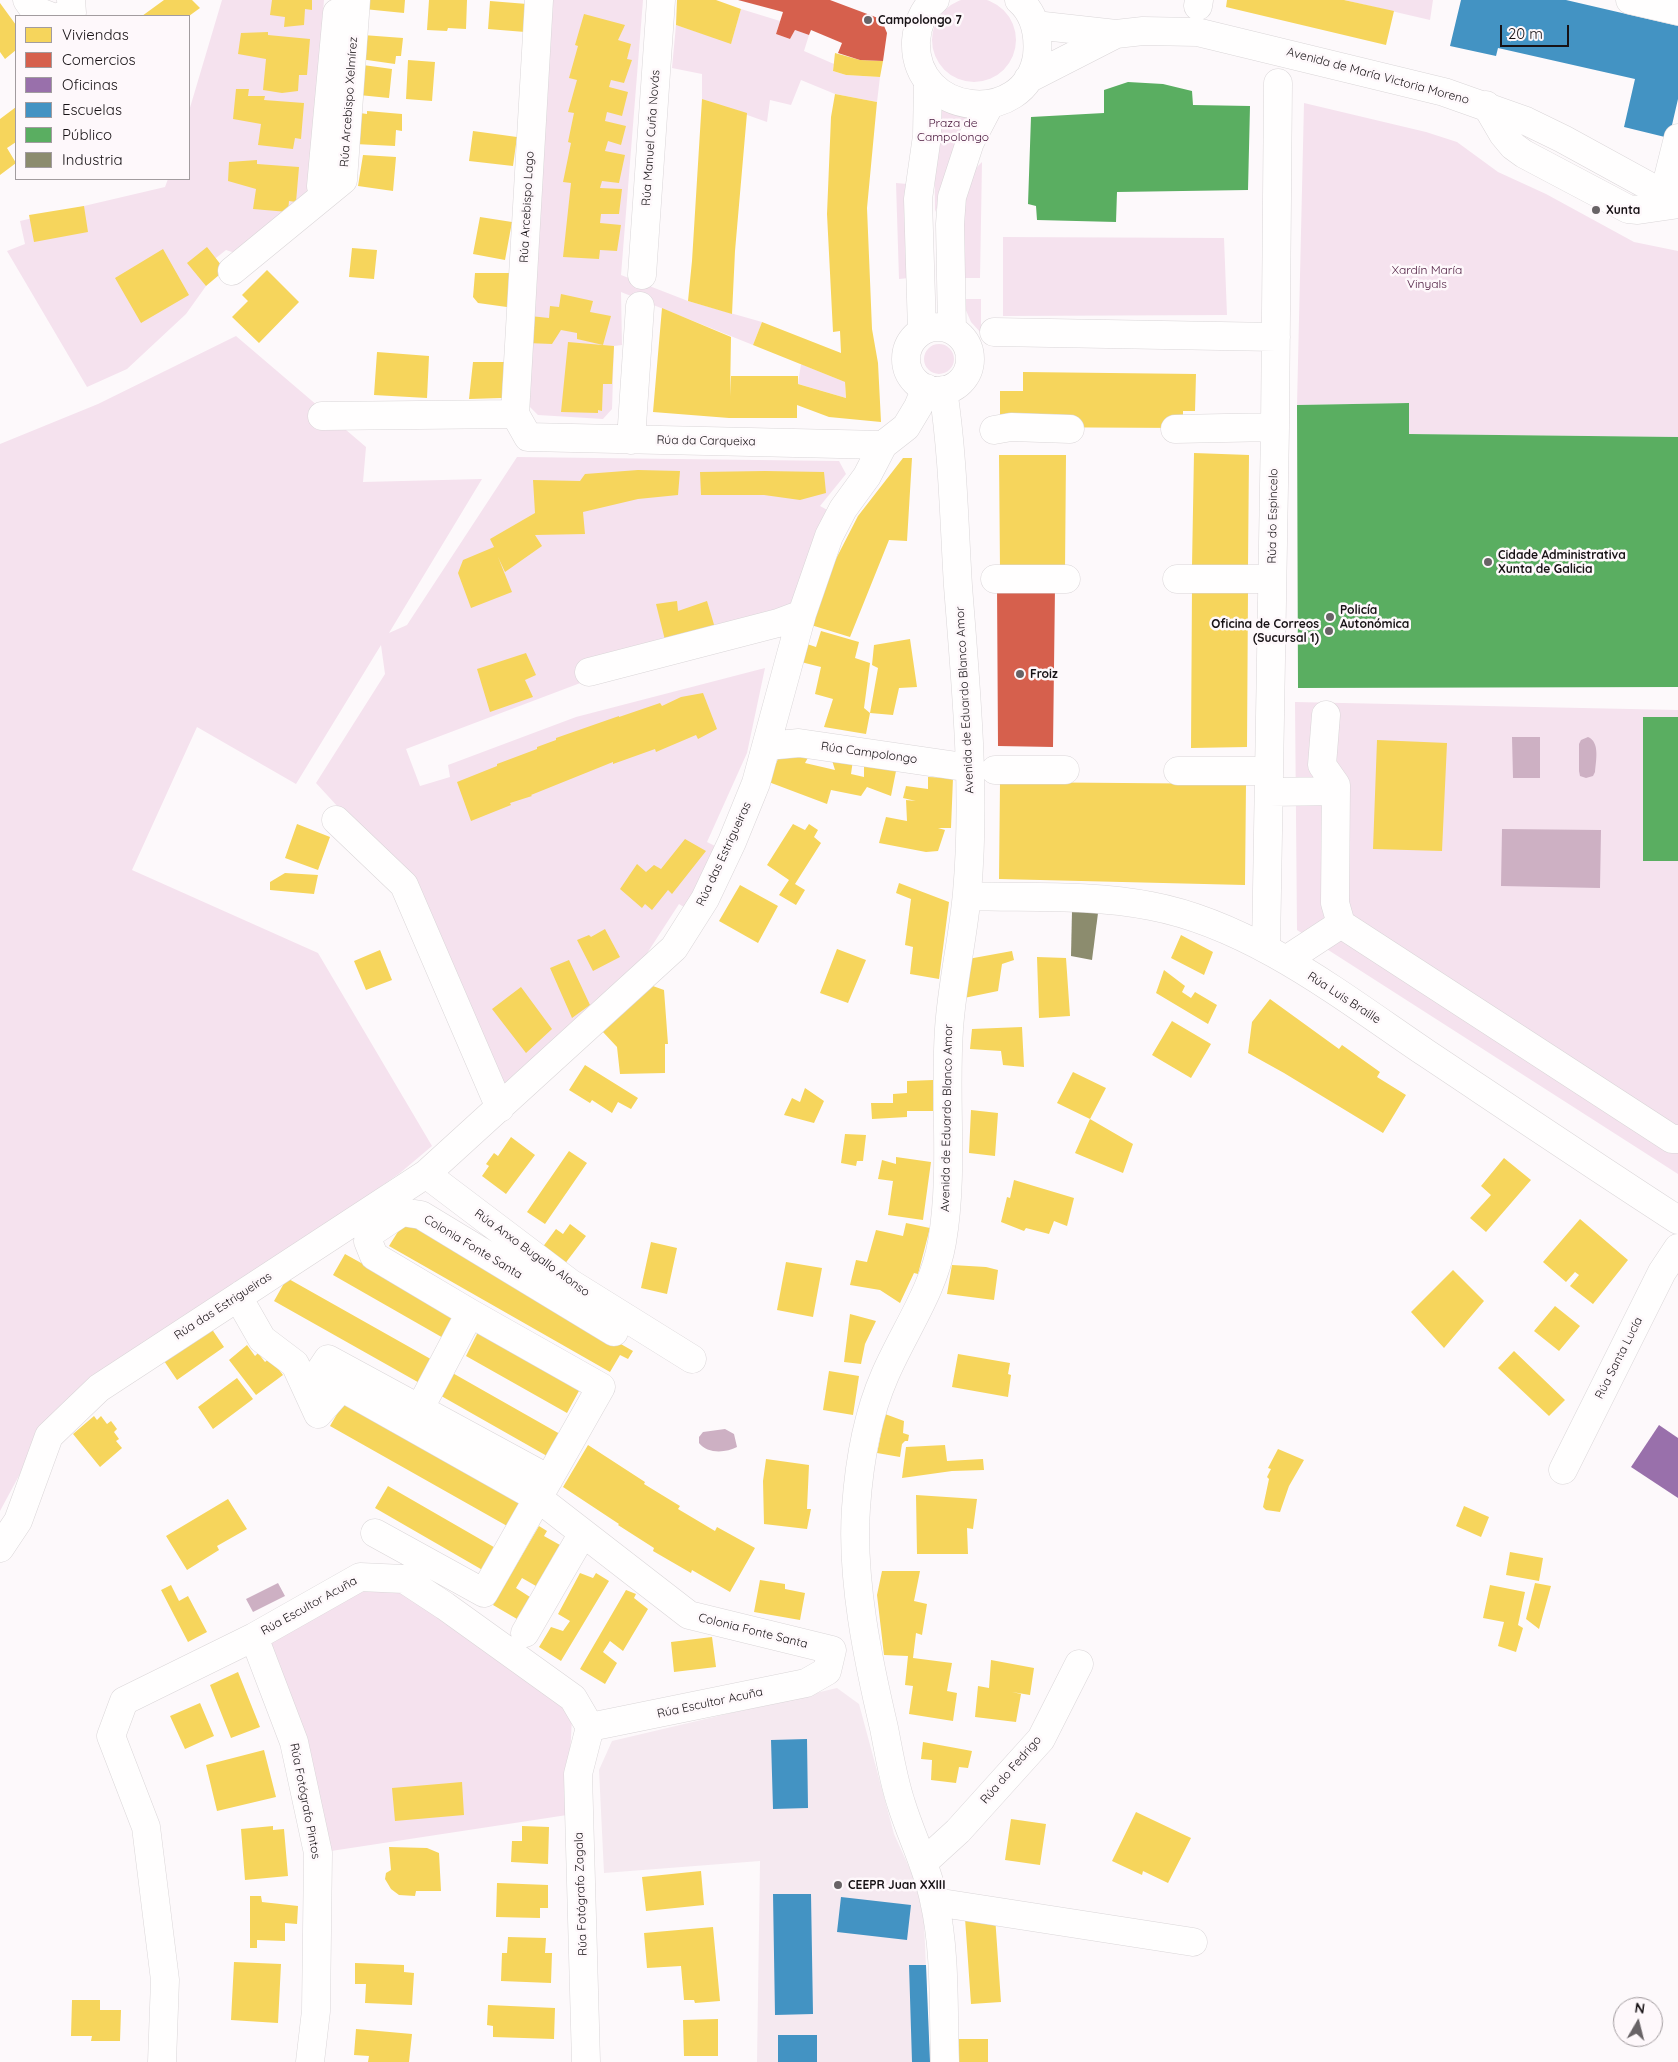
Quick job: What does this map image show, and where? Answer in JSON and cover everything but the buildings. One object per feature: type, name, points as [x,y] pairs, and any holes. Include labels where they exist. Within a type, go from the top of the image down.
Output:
[{"type":"main road","points":[[27,0],[34,10],[47,15]]},
{"type":"main road","points":[[65,15],[72,13],[71,0]]},
{"type":"main road","name":"Rúa Arcebispo Lago","points":[[515,414],[539,0]]},
{"type":"main road","name":"Rúa Manuel Cuña Novás","points":[[642,276],[661,0]]},
{"type":"main road","points":[[923,6],[916,33],[916,50],[920,67],[928,82],[941,94],[956,102],[973,106],[990,104],[1005,99],[1028,79],[1036,62],[1038,44],[1035,25],[1030,12],[1019,0]]},
{"type":"main road","points":[[1630,0],[1678,11]]},
{"type":"main road","name":"Rúa Arcebispo Xelmírez","points":[[321,186],[344,4]]},
{"type":"main road","name":"Rúa Arcebispo Xelmírez","points":[[232,271],[343,180],[344,4]]},
{"type":"main road","name":"Avenida de María Victoria Moreno","points":[[1035,25],[1116,34],[1172,30],[1219,36],[1444,92],[1486,105],[1526,121],[1564,139],[1673,200]]},
{"type":"main road","name":"Avenida de María Victoria Moreno","points":[[1028,79],[1116,34]]},
{"type":"main road","points":[[922,331],[918,199],[928,136],[928,82]]},
{"type":"main road","name":"Rúa do Espincelo","points":[[1276,954],[1269,782],[1278,83]]},
{"type":"main road","points":[[952,330],[950,224],[952,197],[970,142],[990,104]]},
{"type":"main road","points":[[1673,200],[1678,138]]},
{"type":"main road","points":[[631,440],[640,306]]},
{"type":"main road","points":[[942,327],[952,330],[961,336],[967,344],[970,364],[966,374],[960,382],[934,389],[918,384],[907,366],[906,356],[914,338],[922,331],[942,327]]},
{"type":"main road","points":[[994,332],[1276,337]]},
{"type":"main road","name":"Rúa das Estrigueiras","points":[[0,1548],[18,1521],[48,1436],[99,1388],[426,1174],[674,948],[705,899],[728,852],[756,783],[802,614],[829,536],[843,509],[867,476],[883,445],[906,427],[918,407],[934,389]]},
{"type":"main road","name":"Avenida de Eduardo Blanco Amor","points":[[934,389],[950,450],[983,769],[949,1025],[946,1068],[948,1187],[942,1245],[929,1286],[884,1377],[876,1400],[866,1435],[859,1473],[856,1522],[858,1581],[872,1678],[900,1802],[924,1862],[935,1902],[940,1939],[945,2062]]},
{"type":"main road","points":[[322,416],[515,414]]},
{"type":"main road","name":"Rúa da Carqueixa","points":[[515,414],[528,437],[883,445]]},
{"type":"main road","points":[[994,430],[1011,427],[1070,429]]},
{"type":"main road","points":[[1174,429],[1275,428]]},
{"type":"main road","points":[[995,579],[1066,579]]},
{"type":"main road","points":[[1177,579],[1271,579]]},
{"type":"main road","points":[[589,672],[778,623],[802,614]]},
{"type":"main road","points":[[1326,715],[1322,765],[1336,785],[1335,903],[1341,924],[1672,1139],[1678,1139]]},
{"type":"main road","name":"Rúa Campolongo","points":[[767,746],[799,743],[983,769],[1065,770]]},
{"type":"main road","points":[[1178,771],[1336,791]]},
{"type":"main road","points":[[336,820],[404,885],[500,1108]]},
{"type":"main road","name":"Rúa Luis Braille","points":[[967,896],[1093,898],[1152,906],[1206,922],[1276,954],[1678,1220]]},
{"type":"main road","points":[[1276,954],[1341,924]]},
{"type":"main road","name":"Rúa Anxo Bugallo Alonso","points":[[426,1174],[570,1283],[692,1359]]},
{"type":"main road","name":"Colonia Fonte Santa","points":[[375,1533],[484,1593],[601,1388],[470,1314],[374,1256],[368,1241],[372,1232],[402,1212],[420,1216],[614,1332]]},
{"type":"main road","name":"Rúa Santa Lucía","points":[[1563,1470],[1662,1272],[1678,1248]]},
{"type":"main road","name":"Colonia Fonte Santa","points":[[241,1295],[242,1304],[262,1339],[295,1364],[318,1414],[341,1388],[318,1374],[328,1359],[416,1417],[543,1488],[583,1533],[689,1616],[832,1650]]},
{"type":"main road","points":[[416,1417],[470,1314]]},
{"type":"main road","points":[[525,1632],[583,1533]]},
{"type":"main road","name":"Rúa Escultor Acuña","points":[[162,2062],[164,1980],[146,1826],[111,1736],[124,1701],[254,1637],[360,1577],[404,1579],[445,1606],[572,1698],[590,1727],[806,1683],[827,1671],[832,1650]]},
{"type":"main road","points":[[864,1631],[852,1630],[837,1641],[832,1650],[836,1663],[843,1673],[872,1678]]},
{"type":"main road","name":"Rúa Fotógrafo Pintos","points":[[254,1637],[294,1742],[318,1854],[316,2010],[310,2062]]},
{"type":"main road","name":"Rúa do Fedrigo","points":[[924,1862],[958,1831],[1041,1739],[1079,1664]]},
{"type":"main road","name":"Rúa Fotógrafo Zagala","points":[[586,2062],[578,1774],[590,1727]]},
{"type":"main road","points":[[935,1902],[1193,1942]]},
{"type":"shaded area","points":[[1512,737],[1540,737],[1540,778],[1513,778]]},
{"type":"shaded area","points":[[1588,737],[1592,739],[1596,747],[1596,757],[1595,772],[1593,776],[1586,778],[1580,776],[1579,744],[1581,740]]},
{"type":"shaded area","points":[[1502,829],[1601,830],[1600,888],[1501,886]]},
{"type":"shaded area","points":[[725,1429],[734,1434],[737,1447],[728,1450],[712,1451],[702,1447],[699,1443],[699,1437],[703,1432]]},
{"type":"shaded area","points":[[278,1583],[285,1596],[253,1612],[246,1599]]},
{"type":"shaded area","name":"CEEPR Juan XXIII","points":[[837,1688],[859,1704],[894,1834],[923,1898],[930,2062],[757,2062],[760,1861],[604,1873],[599,1770],[612,1741]]},
{"type":"green space","points":[[966,-1],[982,-1],[997,5],[1009,17],[1015,32],[1015,48],[1009,63],[997,75],[982,81],[966,81],[951,75],[939,63],[933,48],[933,32],[939,17],[951,5]]},
{"type":"green space","points":[[222,0],[324,0],[309,200],[241,255],[226,250],[216,258],[206,286],[186,314],[127,369],[87,387],[7,251],[25,244],[20,221],[165,187],[168,180],[190,180],[190,108]]},
{"type":"green space","points":[[550,0],[643,0],[621,275],[688,301],[762,322],[753,345],[621,292],[622,345],[614,346],[612,409],[603,419],[538,415],[525,402]]},
{"type":"green space","points":[[1344,0],[1433,0],[1430,20]]},
{"type":"green space","points":[[741,9],[780,21],[776,34],[790,39],[795,30],[809,35],[804,51],[834,64],[833,71],[846,75],[880,77],[877,102],[835,94],[801,80],[791,105],[770,100],[767,122],[702,99],[702,74],[672,68],[676,25],[731,43]]},
{"type":"green space","name":"Xardín María Vinyals","points":[[1304,103],[1426,132],[1457,142],[1498,172],[1546,194],[1634,242],[1678,251],[1678,437],[1409,434],[1409,403],[1297,405]]},
{"type":"green space","name":"Praza de Campolongo","points":[[934,106],[977,120],[935,212]]},
{"type":"green space","points":[[982,162],[980,278],[962,278],[962,231],[965,199],[974,170]]},
{"type":"green space","points":[[896,183],[907,184],[909,278],[899,279]]},
{"type":"green space","points":[[1003,237],[1224,238],[1227,315],[1003,316]]},
{"type":"green space","points":[[961,299],[981,299],[981,333],[971,322]]},
{"type":"green space","points":[[236,336],[366,447],[363,482],[482,479],[389,633],[407,625],[517,457],[839,461],[846,474],[820,506],[831,512],[793,611],[583,682],[406,749],[420,786],[450,777],[448,765],[576,717],[765,668],[747,753],[707,842],[727,852],[695,914],[679,904],[644,958],[504,1087],[417,893],[316,783],[385,674],[381,645],[296,784],[197,727],[132,870],[318,953],[432,1146],[400,1173],[49,1420],[0,1511],[0,444],[98,404]]},
{"type":"green space","points":[[939,344],[950,348],[954,359],[950,370],[939,374],[928,370],[924,359],[928,348]]},
{"type":"green space","points":[[801,364],[845,382],[846,398],[798,384]]},
{"type":"green space","points":[[1295,702],[1678,710],[1678,1174],[1297,930]]},
{"type":"green space","points":[[360,1577],[404,1579],[573,1698],[567,1815],[318,1853],[254,1637]]},
{"type":"place","name":"Campolongo 7","points":[[868,20]]},
{"type":"place","name":"Xunta","points":[[1596,210]]},
{"type":"place","name":"Cidade Administrativa Xunta de Galicia","points":[[1488,562]]},
{"type":"place","name":"Policía Autonómica","points":[[1330,617]]},
{"type":"place","name":"Oficina de Correos (Sucursal 1)","points":[[1329,631]]},
{"type":"place","name":"Froiz","points":[[1020,674]]},
{"type":"place","name":"CEEPR Juan XXIII","points":[[838,1885]]}]
